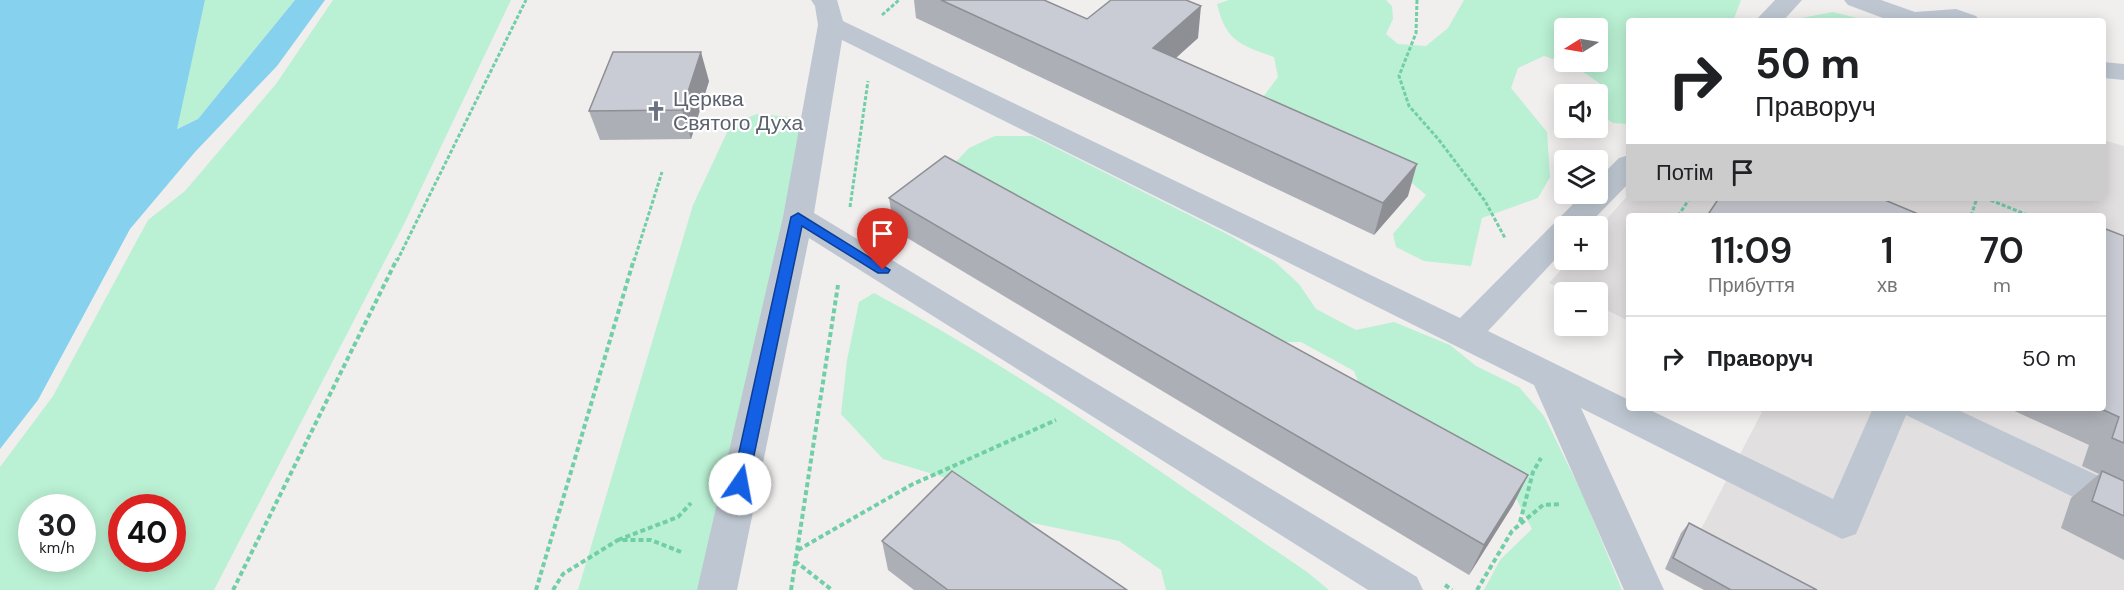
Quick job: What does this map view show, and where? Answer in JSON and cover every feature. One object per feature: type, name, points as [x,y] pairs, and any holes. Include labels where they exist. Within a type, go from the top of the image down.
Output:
[{"type":"street","points":[[1771,18],[1789,0]]},
{"type":"street","points":[[1857,0],[1907,18]]},
{"type":"street","points":[[727,584],[798,217],[827,13],[874,46],[1465,334],[1842,522],[1890,411]]},
{"type":"street","points":[[1942,18],[1959,18]]},
{"type":"street","points":[[2106,70],[2124,72]]},
{"type":"street","points":[[1579,216],[1626,168]]},
{"type":"street","points":[[798,217],[1403,590]]},
{"type":"street","points":[[1465,334],[1554,241]]},
{"type":"street","points":[[1548,376],[1644,590]]},
{"type":"street","points":[[1926,411],[2124,506]]},
{"type":"path","points":[[233,590],[526,0]]},
{"type":"path","points":[[791,590],[878,22],[884,10],[899,0]]},
{"type":"path","points":[[1417,0],[1416,33],[1400,76],[1409,106],[1439,140],[1485,201],[1523,273]]},
{"type":"path","points":[[536,590],[611,332],[662,172]]},
{"type":"path","points":[[1992,201],[2022,213]]},
{"type":"path","points":[[797,550],[866,507],[1032,434],[1057,419],[1081,392]]},
{"type":"path","points":[[1520,523],[1533,472],[1554,436],[1570,426]]},
{"type":"path","points":[[1477,590],[1512,531],[1543,505],[1605,504]]},
{"type":"path","points":[[553,590],[563,574],[618,540],[651,540],[727,584]]},
{"type":"path","points":[[795,561],[832,590]]},
{"type":"shaded area","points":[[2106,141],[2124,146],[2124,590],[1807,590],[1699,533],[1762,412],[1760,411],[2106,411],[2106,213],[1626,213],[1626,320],[1608,311],[1608,282],[1554,282],[1554,285],[1549,283],[1561,270],[1608,270],[1608,218],[1626,197],[1626,201],[2106,201]]},
{"type":"green space","points":[[205,0],[295,0],[198,119],[176,129]]},
{"type":"green space","points":[[333,0],[511,0],[405,222],[214,590],[0,590],[0,467],[53,396],[148,220],[185,191],[276,84]]},
{"type":"green space","points":[[1229,0],[1386,0],[1392,6],[1393,19],[1386,34],[1398,44],[1426,46],[1448,28],[1464,0],[1741,0],[1734,18],[1626,18],[1626,124],[1613,123],[1608,120],[1608,84],[1601,84],[1583,72],[1608,72],[1608,18],[1554,18],[1554,59],[1544,56],[1518,68],[1511,88],[1547,132],[1550,177],[1538,198],[1482,218],[1471,266],[1424,261],[1396,247],[1393,234],[1426,195],[1400,173],[1263,97],[1278,77],[1274,57],[1244,45],[1236,40],[1225,27],[1217,4]]},
{"type":"green space","points":[[1833,12],[1857,18],[1801,18]]},
{"type":"green space","points":[[757,114],[792,117],[812,135],[721,590],[578,590],[693,205],[731,124]]},
{"type":"green space","points":[[995,136],[1032,136],[1229,235],[1274,261],[1299,284],[1316,309],[1356,330],[1394,322],[1450,345],[1476,366],[1519,387],[1544,416],[1584,498],[1622,590],[1484,590],[1500,560],[1532,529],[1506,479],[1365,399],[1354,371],[1301,342],[1263,342],[951,167],[969,148]]},
{"type":"green space","points":[[874,293],[986,357],[1040,392],[1148,463],[1307,572],[1329,590],[1166,590],[1161,570],[1119,541],[1013,519],[953,480],[883,459],[841,414],[847,360],[859,302]]},
{"type":"water","points":[[0,0],[205,0],[177,129],[198,119],[295,0],[325,0],[277,66],[195,152],[130,229],[38,400],[0,449]]},
{"type":"building","points":[[941,0],[1044,0],[1087,19],[1111,0],[1186,0],[1201,6],[1153,48],[1417,164],[1383,203]]},
{"type":"building","points":[[613,52],[701,52],[682,110],[589,111]]},
{"type":"building","points":[[945,156],[1528,475],[1484,545],[889,198]]},
{"type":"building","points":[[1717,201],[1887,201],[1916,213],[1709,213]]},
{"type":"building","points":[[2106,229],[2124,236],[2124,443],[2112,438],[2119,417],[2106,411]]},
{"type":"building","points":[[952,471],[1127,590],[948,590],[882,541]]},
{"type":"building","points":[[2102,471],[2124,481],[2124,516],[2092,501]]},
{"type":"building","points":[[1689,523],[1817,590],[1731,590],[1673,558]]},
{"type":"place","name":"Церква Святого Духа","points":[[656,111]]},
{"type":"route","points":[[740,484],[798,217],[883,270]]}]
